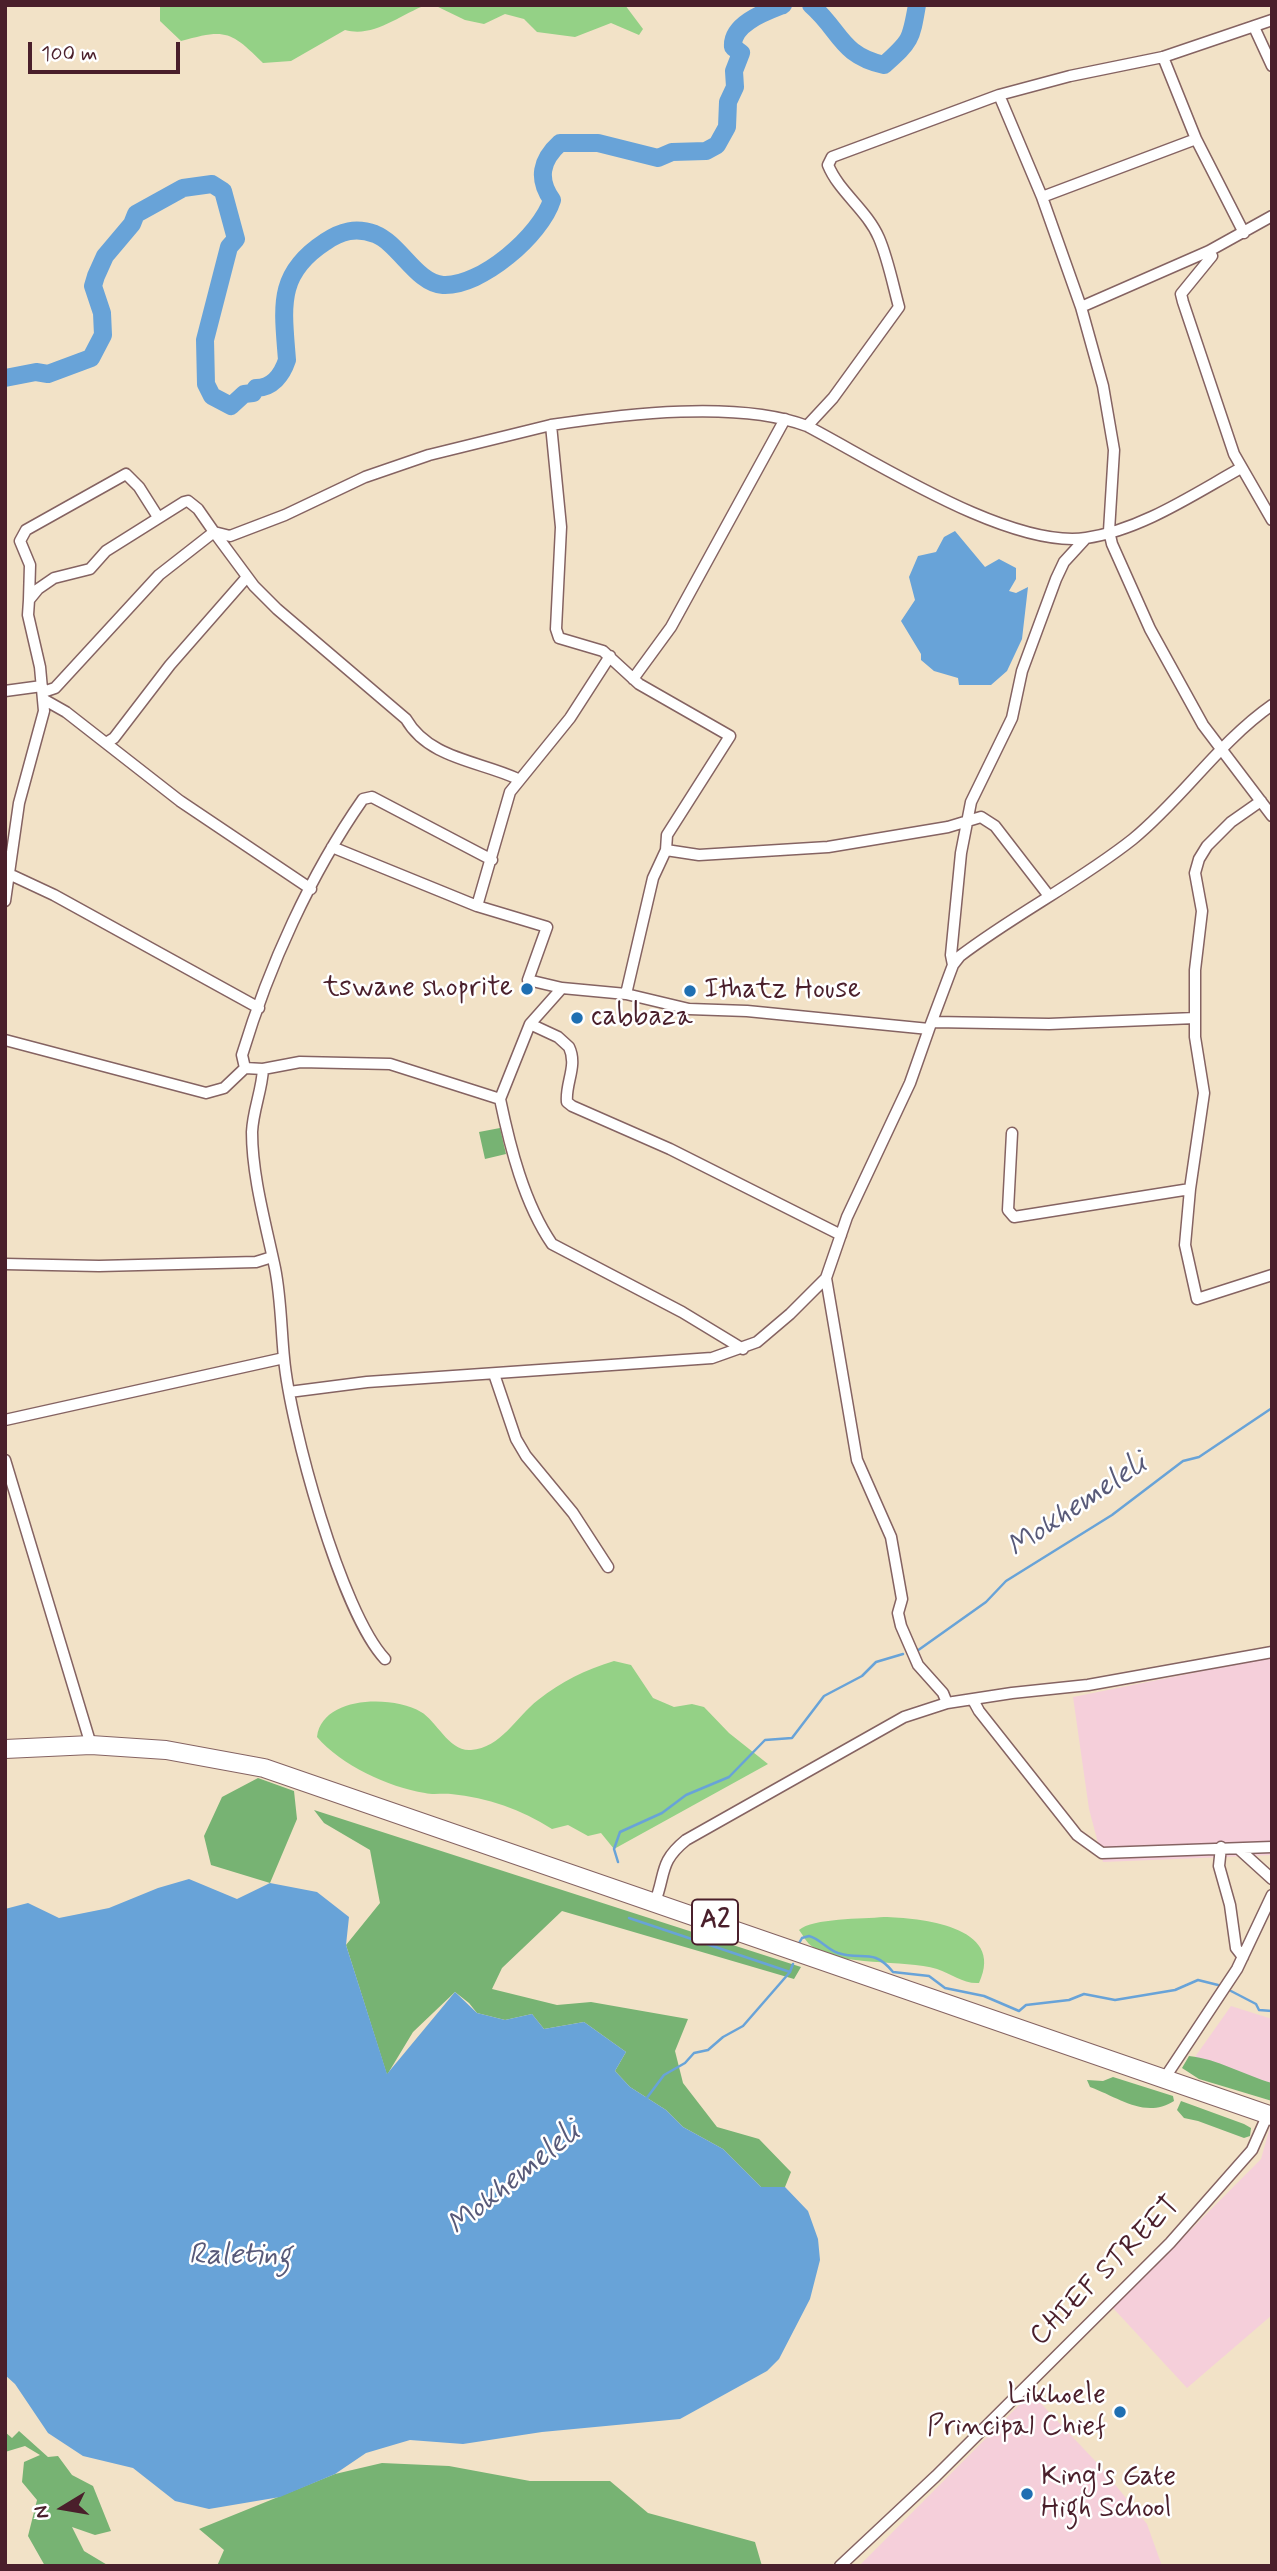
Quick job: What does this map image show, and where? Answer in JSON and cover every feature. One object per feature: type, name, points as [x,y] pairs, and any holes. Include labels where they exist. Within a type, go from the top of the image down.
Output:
[{"type":"main road","name":"A2","points":[[5,1749],[91,1745],[166,1750],[264,1768],[1270,2115]]},
{"type":"street","points":[[807,426],[832,398],[899,307],[878,237],[853,199],[832,176],[828,165],[832,157],[999,95],[1070,76],[1163,57],[1272,20]]},
{"type":"street","points":[[1254,27],[1272,66]]},
{"type":"street","points":[[1163,57],[1196,139],[1244,233]]},
{"type":"street","points":[[999,95],[1042,197],[1082,307],[1111,428],[1114,466],[1109,531],[1119,561],[1150,629],[1203,725],[1272,816]]},
{"type":"street","points":[[1042,197],[1196,139]]},
{"type":"street","points":[[1082,307],[1209,251],[1272,216]]},
{"type":"street","points":[[1209,251],[1212,256],[1181,294],[1226,433],[1241,468],[1272,520]]},
{"type":"street","points":[[214,532],[230,536],[285,515],[365,477],[429,455],[551,425],[616,415],[684,411],[785,419],[807,426],[970,512],[1018,530],[1086,538],[1156,513],[1241,468]]},
{"type":"street","points":[[633,679],[671,628],[785,419]]},
{"type":"street","points":[[551,425],[561,527],[557,635],[568,643],[610,656],[633,679],[730,736],[667,835],[666,850],[653,878],[626,994]]},
{"type":"street","points":[[5,901],[19,803],[44,711],[43,692],[28,615],[30,565],[20,541],[26,530],[126,474],[147,498],[158,517]]},
{"type":"street","points":[[29,600],[38,589],[60,575],[90,569],[106,551],[158,517],[188,502],[198,509],[247,577],[277,609],[396,709],[423,740],[467,762],[518,779]]},
{"type":"street","points":[[5,691],[43,692],[55,688],[159,575],[214,532]]},
{"type":"street","points":[[953,965],[951,955],[966,820],[979,783],[1012,718],[1026,660],[1063,562],[1086,538]]},
{"type":"street","points":[[106,743],[114,738],[170,664],[247,577]]},
{"type":"street","points":[[477,906],[492,860],[506,800],[518,779],[570,718],[610,656]]},
{"type":"street","points":[[43,692],[180,801],[311,889]]},
{"type":"street","points":[[289,1392],[367,1382],[712,1358],[743,1349],[773,1330],[826,1278],[847,1217],[911,1083],[953,965],[970,949],[1134,838],[1248,722],[1272,705]]},
{"type":"street","points":[[245,1068],[242,1055],[259,1008],[311,889],[332,847],[367,796],[492,860]]},
{"type":"street","points":[[1261,801],[1230,822],[1199,859],[1195,873],[1202,911],[1195,970],[1196,1060],[1204,1093],[1189,1189],[1185,1245],[1195,1297],[1199,1299],[1272,1275]]},
{"type":"street","points":[[666,850],[699,855],[828,847],[948,827],[981,817],[995,826],[1049,896]]},
{"type":"street","points":[[332,847],[477,906],[547,927],[528,980],[562,989],[626,994],[690,1009],[932,1026],[1195,1018]]},
{"type":"street","points":[[9,874],[54,895],[259,1008]]},
{"type":"street","points":[[562,989],[530,1024],[500,1099],[526,1188],[541,1228],[552,1244],[682,1312],[743,1349]]},
{"type":"street","points":[[530,1024],[558,1037],[569,1047],[572,1066],[566,1096],[572,1106],[670,1149],[841,1235]]},
{"type":"street","points":[[5,1040],[206,1093],[224,1088],[245,1068],[263,1069],[300,1062],[390,1064],[500,1099]]},
{"type":"street","points":[[263,1069],[252,1133],[282,1321],[289,1392],[329,1540],[374,1647],[385,1659]]},
{"type":"street","points":[[1012,1133],[1008,1210],[1014,1217],[1189,1189]]},
{"type":"street","points":[[5,1264],[99,1266],[256,1262],[272,1257]]},
{"type":"street","points":[[826,1278],[857,1460],[891,1537],[902,1599],[898,1614],[901,1626],[918,1665],[943,1693],[947,1703]]},
{"type":"street","points":[[5,1420],[284,1358]]},
{"type":"street","points":[[494,1374],[516,1439],[526,1456],[573,1513],[608,1567]]},
{"type":"street","points":[[5,1460],[91,1745]]},
{"type":"street","points":[[655,1902],[662,1868],[670,1854],[686,1840],[904,1717],[947,1703],[1088,1685],[1272,1652]]},
{"type":"street","points":[[973,1700],[978,1711],[1077,1835],[1102,1853],[1272,1847]]},
{"type":"street","points":[[1221,1847],[1219,1866],[1230,1905],[1236,1948],[1243,1957]]},
{"type":"street","points":[[1240,1850],[1272,1879]]},
{"type":"street","points":[[1164,2079],[1243,1957],[1272,1895]]},
{"type":"street","name":"CHIEF STREET","points":[[841,2566],[936,2476],[1170,2244],[1252,2150],[1270,2115]]},
{"type":"shaded area","points":[[1272,1657],[1272,1855],[1103,1862],[1089,1809],[1073,1697]]},
{"type":"shaded area","points":[[1231,2006],[1272,2019],[1272,2096],[1190,2064]]},
{"type":"shaded area","points":[[1272,2120],[1272,2315],[1187,2388],[1113,2308],[1261,2159]]},
{"type":"shaded area","name":"King's Gate High School","points":[[1031,2393],[1100,2466],[1147,2524],[1162,2566],[859,2566]]},
{"type":"green space","points":[[160,5],[426,5],[376,28],[356,32],[345,30],[291,61],[263,63],[242,44],[226,35],[208,35],[181,41],[160,21]]},
{"type":"green space","points":[[434,5],[625,5],[643,29],[639,35],[611,23],[575,37],[537,32],[524,19],[505,14],[484,24],[465,20]]},
{"type":"green space","points":[[500,1128],[506,1154],[485,1159],[479,1132]]},
{"type":"green space","points":[[614,1661],[631,1665],[653,1698],[674,1707],[692,1704],[704,1707],[729,1733],[768,1764],[614,1849],[601,1833],[588,1836],[568,1825],[552,1829],[516,1810],[478,1798],[431,1794],[396,1786],[339,1757],[317,1737],[322,1723],[331,1713],[344,1707],[360,1703],[393,1703],[427,1716],[456,1746],[471,1750],[482,1748],[500,1738],[530,1707],[556,1687],[584,1672]]},
{"type":"green space","points":[[258,1778],[294,1791],[297,1819],[270,1883],[211,1865],[204,1836],[222,1797]]},
{"type":"green space","points":[[314,1810],[801,1967],[794,1979],[562,1911],[502,1968],[492,1989],[557,2005],[591,2002],[688,2019],[675,2051],[683,2083],[717,2127],[759,2139],[791,2172],[785,2187],[761,2187],[723,2149],[683,2127],[666,2110],[630,2087],[615,2071],[626,2052],[584,2022],[544,2029],[532,2014],[505,2020],[477,2013],[455,1992],[413,2032],[387,2075],[346,1945],[380,1903],[370,1850],[324,1823]]},
{"type":"green space","points":[[884,1917],[936,1923],[970,1937],[981,1948],[984,1964],[979,1983],[968,1982],[923,1966],[855,1960],[825,1953],[811,1946],[799,1930],[826,1921]]},
{"type":"green space","points":[[1189,2056],[1210,2060],[1272,2083],[1272,2101],[1199,2079],[1182,2068]]},
{"type":"green space","points":[[1113,2077],[1173,2096],[1174,2101],[1153,2108],[1132,2105],[1090,2087],[1087,2080],[1103,2081]]},
{"type":"green space","points":[[1181,2101],[1244,2124],[1251,2128],[1250,2136],[1244,2138],[1184,2118],[1177,2110]]},
{"type":"green space","points":[[19,2431],[48,2457],[58,2456],[72,2475],[93,2486],[111,2531],[95,2535],[72,2527],[84,2551],[109,2566],[45,2566],[28,2536],[37,2500],[22,2482],[24,2462],[40,2455],[25,2446],[5,2452],[5,2432],[12,2438]]},
{"type":"green space","points":[[382,2463],[449,2466],[530,2481],[610,2481],[648,2513],[755,2542],[762,2566],[217,2566],[224,2550],[199,2529],[335,2474]]},
{"type":"water","points":[[955,531],[985,567],[999,559],[1016,568],[1016,579],[1009,591],[1016,593],[1028,587],[1022,639],[1007,671],[991,685],[959,685],[958,678],[934,671],[921,660],[921,654],[901,621],[915,600],[909,577],[918,556],[936,552],[944,537]]},
{"type":"water","name":"Raleting","points":[[189,1879],[237,1899],[270,1883],[317,1892],[349,1917],[346,1945],[387,2074],[455,1992],[477,2013],[505,2020],[532,2014],[544,2029],[584,2022],[626,2052],[615,2071],[630,2087],[666,2110],[683,2127],[723,2149],[761,2187],[785,2187],[808,2211],[818,2239],[820,2260],[810,2299],[779,2359],[767,2371],[680,2419],[542,2432],[463,2444],[410,2440],[366,2453],[335,2474],[280,2497],[209,2509],[175,2501],[133,2468],[83,2456],[48,2433],[15,2384],[5,2375],[5,1909],[28,1903],[59,1918],[109,1908],[158,1888]]},
{"type":"waterway","points":[[5,378],[36,372],[48,374],[91,358],[103,335],[102,313],[93,286],[105,256],[132,224],[136,214],[183,188],[212,184],[223,191],[236,239],[229,247],[205,340],[206,384],[212,396],[231,406],[244,394],[253,393],[256,388],[272,383],[282,371],[287,360],[284,308],[290,279],[309,254],[325,242],[349,231],[368,232],[384,239],[416,271],[433,283],[458,283],[475,277],[523,243],[546,214],[552,200],[544,185],[543,170],[549,156],[560,143],[598,143],[658,158],[672,152],[706,151],[717,145],[727,127],[728,102],[735,87],[734,71],[741,53],[733,47],[737,32],[750,20],[783,5]]},
{"type":"waterway","points":[[811,5],[849,48],[869,61],[884,65],[908,39],[917,5]]},
{"type":"waterway","name":"Mokhemeleli","points":[[917,1651],[986,1602],[1006,1581],[1112,1515],[1183,1461],[1199,1457],[1272,1408]]},
{"type":"waterway","name":"Mokhemeleli","points":[[618,1862],[614,1849],[620,1832],[662,1813],[686,1795],[729,1777],[765,1740],[792,1738],[824,1696],[862,1676],[876,1662],[903,1654]]},
{"type":"waterway","name":"Mokhemeleli","points":[[629,1918],[790,1972],[743,2026],[723,2037],[708,2050],[694,2053],[685,2063],[664,2075],[646,2099]]},
{"type":"waterway","points":[[798,1945],[802,1938],[809,1936],[838,1953],[873,1957],[886,1964],[893,1972],[929,1976],[945,1988],[984,1996],[1019,2011],[1026,2005],[1069,2000],[1084,1994],[1115,2000],[1175,1990],[1198,1980],[1218,1985]]},
{"type":"waterway","points":[[790,1972],[793,1964]]},
{"type":"waterway","points":[[1231,1991],[1256,2004],[1259,2010],[1272,2011]]},
{"type":"place","name":"tswane shoprite","points":[[527,989]]},
{"type":"place","name":"Ithatz House","points":[[690,991]]},
{"type":"place","name":"cabbaza","points":[[577,1018]]},
{"type":"place","name":"Likhoele Principal Chief","points":[[1120,2412]]},
{"type":"place","name":"King's Gate High School","points":[[1027,2494]]}]
